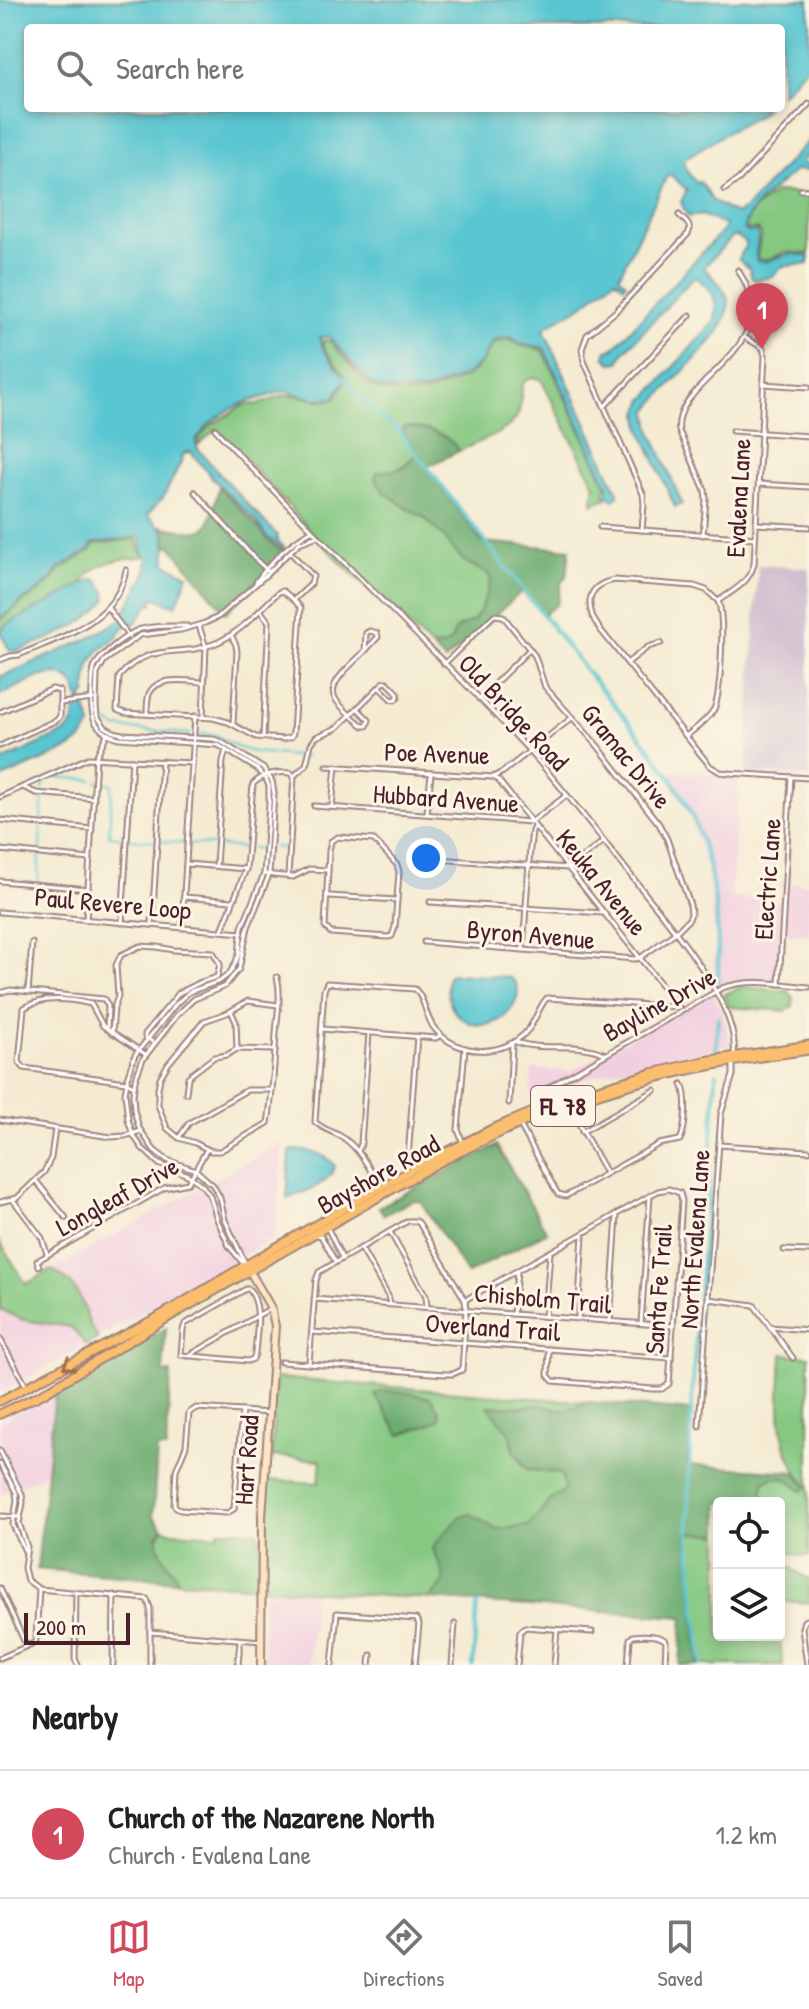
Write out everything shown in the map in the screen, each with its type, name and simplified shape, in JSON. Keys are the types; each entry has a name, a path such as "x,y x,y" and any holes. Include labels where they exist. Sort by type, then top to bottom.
{"main road":[{"name":"Bayshore Road","path":"248,1268 413,1169 523,1115 564,1099 666,1069 809,1047"},
{"name":"Bayshore Road","path":"0,1414 42,1394 158,1317 455,1154 568,1104 733,1059"},
{"path":"520,1124 523,1115"},
{"path":"455,1154 461,1144"},
{"name":"Bayshore Road","path":"0,1401 110,1348"}],"street":[{"path":"724,190 739,179 809,104"},
{"path":"801,190 809,190"},
{"path":"642,530 643,494 584,361 582,349 587,335 615,312 688,234 691,229 679,215"},
{"path":"703,535 705,490 679,431 678,420 685,405 744,337 750,317 750,298 738,270"},
{"path":"604,407 690,315"},
{"name":"Evalena Lane","path":"718,601 741,586 754,564 764,352 744,337"},
{"path":"763,384 809,387"},
{"name":"Old Bridge Road","path":"215,429 311,531 479,699 567,795 699,962 730,1026 735,1048 733,1059"},
{"path":"732,431 809,436"},
{"path":"759,484 809,487"},
{"path":"195,492 243,547 268,570"},
{"path":"756,524 809,527"},
{"path":"600,527 755,538"},
{"path":"248,1268 229,1246 205,1188 193,1177 159,1164 145,1152 133,1135 126,1108 126,1082 138,1050 186,994 216,983 229,974 237,959 267,875 270,792 267,776 227,748 213,744 194,740 123,738 109,732 95,722 91,710 93,675 105,653 130,638 144,633 181,630 210,621 223,613 294,541 311,531"},
{"path":"288,550 317,536"},
{"path":"288,550 313,576 311,584 294,600"},
{"path":"0,660 80,629 108,608 126,570"},
{"path":"685,737 711,714 717,699 722,620 718,601 709,592 694,586 615,580 599,586 590,599 590,614 597,625 703,760 717,770 729,773 809,778"},
{"path":"279,592 287,593 294,600 301,612 293,733 288,739 251,735 218,719 117,710 121,674 150,654 206,647 231,636 279,592"},
{"path":"108,608 130,638"},
{"path":"260,610 269,622 263,737"},
{"name":"Gramac Drive","path":"444,664 494,615 499,614 510,624 536,659 545,687 617,770 663,831 691,909 689,919 676,932"},
{"path":"199,624 206,647 203,717"},
{"path":"357,708 369,720 367,726 363,726 336,700 333,689 336,681 365,651 378,637 374,631 366,633 365,651"},
{"path":"231,636 237,649 233,724"},
{"path":"627,663 648,647 661,643"},
{"path":"479,699 530,649"},
{"path":"147,714 149,695 157,685 165,682 204,682"},
{"path":"288,876 294,776 306,765 316,737 337,728 383,683 387,682 398,697 391,699 379,687"},
{"path":"0,712 52,689 60,691 60,716 57,720 0,746"},
{"path":"61,703 94,699"},
{"path":"182,927 195,716"},
{"name":"Poe Avenue","path":"327,766 493,777 573,717"},
{"path":"86,920 96,757 109,732"},
{"path":"216,865 223,761 227,748"},
{"path":"0,797 88,758 192,763"},
{"path":"122,923 132,760"},
{"path":"152,925 162,761"},
{"path":"332,807 336,766"},
{"path":"267,776 283,772 294,776"},
{"path":"427,815 431,773"},
{"name":"Paul Revere Loop","path":"222,930 246,869 253,784 267,776"},
{"name":"Keuka Avenue","path":"493,777 680,1008"},
{"name":"Electric Lane","path":"779,984 791,777"},
{"path":"22,787 36,793 94,798"},
{"name":"Hubbard Avenue","path":"314,806 532,825 567,795"},
{"path":"0,820 92,829"},
{"path":"522,951 532,825"},
{"path":"334,838 374,840 399,868 394,932 388,937 328,931 325,927 328,870 334,838"},
{"path":"437,859 568,868 604,841"},
{"path":"0,850 90,859"},
{"path":"187,864 246,869"},
{"path":"267,875 297,876 309,869 328,870"},
{"path":"0,881 88,889"},
{"path":"327,895 397,900"},
{"path":"184,897 233,901"},
{"path":"430,902 603,913"},
{"name":"Paul Revere Loop","path":"0,912 244,933"},
{"path":"640,958 676,932"},
{"path":"244,933 242,961 234,977 221,989 191,1001 145,1054 134,1086 134,1110 141,1131 162,1157 196,1170 213,1185 220,1198 225,1220 248,1268"},
{"name":"Byron Avenue","path":"424,942 640,958"},
{"path":"28,992 32,943"},
{"path":"112,1033 118,993 116,965 121,955 140,946 213,952 220,964 217,977 179,993 145,1034 154,1043"},
{"path":"277,977 278,1005 268,1123 220,1151 179,1138 167,1128 157,1097 160,1078 168,1064 204,1021 248,1001 278,1005"},
{"path":"381,1188 358,1151 342,1136 315,1122 327,983 415,989 421,995 427,1016 441,1035 465,1048 485,1051 514,1043 593,1050 605,1054"},
{"name":"Bayline Drive","path":"537,1094 680,1008 714,991 738,983 809,987"},
{"path":"0,993 10,990 104,999 108,1006 107,1029"},
{"path":"509,1103 514,1043 534,1022 547,998 680,1008"},
{"path":"134,1086 126,1082 24,1068 19,1062 23,1012 27,1005 45,999 91,1004 100,1023 145,1054"},
{"path":"231,1011 236,1022 237,1049"},
{"path":"321,1029 436,1038 441,1035"},
{"path":"358,1151 369,1033"},
{"path":"413,1169 408,1158 417,1036"},
{"path":"461,1144 458,1130 465,1048"},
{"path":"186,1093 191,1074 214,1057 237,1049 275,1050"},
{"name":"North Evalena Lane","path":"699,1426 719,1145 723,1103 731,1083 733,1059"},
{"path":"520,1124 558,1194 566,1196 659,1144 680,1140 686,1094 682,1084"},
{"path":"179,1138 189,1123 247,1090 272,1090"},
{"path":"582,1132 655,1090"},
{"path":"568,1104 606,1173"},
{"path":"0,1120 111,1137 141,1131"},
{"path":"0,1202 13,1200 44,1172 50,1162 55,1129"},
{"path":"719,1145 809,1151"},
{"name":"Longleaf Drive","path":"39,1266 37,1261 164,1188 184,1185 193,1177 207,1149"},
{"path":"36,1181 66,1218"},
{"path":"205,1188 213,1185"},
{"name":"Santa Fe Trail","path":"464,1299 658,1191 677,1191 682,1197 669,1384 662,1389 553,1381 548,1375 549,1349"},
{"path":"641,1324 650,1196"},
{"path":"13,1200 42,1238 47,1255"},
{"path":"610,1322 617,1215"},
{"path":"281,1362 453,1374 462,1370 464,1299 419,1223 408,1221 319,1272 309,1363"},
{"path":"329,1225 328,1231 342,1258"},
{"path":"390,1232 426,1296 427,1307"},
{"path":"314,1234 321,1236 335,1262"},
{"path":"578,1319 583,1234"},
{"path":"361,1248 390,1304"},
{"path":"784,1250 809,1251"},
{"path":"545,1317 550,1253"},
{"name":"Hart Road","path":"248,1268 271,1308 275,1331 262,1517 261,1665"},
{"path":"513,1314 517,1272"},
{"path":"246,1289 255,1296 257,1315 255,1354 250,1360 181,1355 185,1324 246,1289"},
{"name":"Chisholm Trail","path":"314,1299 673,1326"},
{"path":"709,1299 754,1305 793,1358"},
{"path":"188,1356 271,1308"},
{"path":"770,1327 809,1330"},
{"name":"Overland Trail","path":"312,1332 671,1358"},
{"path":"0,1339 27,1388"},
{"path":"242,1411 234,1509 227,1513 180,1510 174,1501 176,1470 186,1446 189,1413 196,1408 242,1411 270,1413"},
{"path":"0,1451 22,1493 19,1517 27,1547 25,1577 39,1589 147,1599 150,1608 150,1665"},
{"path":"0,1464 16,1492 13,1525 25,1551"},
{"path":"0,1516 19,1517"},
{"path":"0,1588 26,1645"},
{"path":"0,1658 36,1640 39,1589"},
{"path":"76,1592 75,1659 78,1665"},
{"path":"113,1665 114,1595"},
{"path":"332,1665 337,1613 416,1619 419,1624 415,1665"},
{"path":"806,1620 802,1628 807,1665"},
{"path":"452,1665 455,1624"},
{"path":"517,1665 522,1628 592,1632"},
{"path":"554,1665 557,1630"},
{"path":"150,1632 262,1641"},
{"path":"628,1665 630,1639 637,1635 659,1637 666,1641 665,1665"},
{"path":"238,1665 240,1640"},
{"path":"370,1665 371,1655"}],"shaded area":[{"path":"758,565 809,568 809,777 746,773"},
{"path":"665,771 739,775 731,897 781,901 783,883 809,884 809,935 780,934 777,984 728,984 712,992 715,940 709,879 691,819"},
{"path":"712,992 723,1014 731,1046 630,1066 531,1098 532,1069 572,1071"},
{"path":"284,1142 275,1237 98,1338 87,1321 82,1302 75,1291 64,1277 51,1270"},
{"path":"0,1310 24,1320 71,1327 86,1345 0,1393"},
{"path":"55,1394 47,1473 0,1495 0,1420"},
{"path":"264,1588 314,1591 309,1665 263,1665"}],"green space":[{"path":"775,192 809,194 809,254 785,252 768,260 758,259 761,235 758,229 747,230 747,222 756,207"},
{"path":"507,339 543,350 607,487 604,490 607,498 592,504 595,485 542,381 537,378 523,383 519,410 508,426 459,451 448,439 435,432 404,427 402,429 417,454 398,468 382,471 383,491 423,517 464,561 488,574 491,581 474,620 456,629 445,645 432,647 348,570 217,429 197,444 210,426 244,405 261,404 289,395 316,400 335,399 347,379 324,348 324,340 330,341 367,384 401,394 426,393 469,376 483,362 493,343"},
{"path":"404,427 442,435 459,451 426,467 482,542 570,549 567,575 562,581 557,604 543,615 522,591 445,661 432,647 448,644 456,629 474,620 491,581 488,574 464,561 424,517 383,491 375,478 377,472 400,469 417,454 402,431"},
{"path":"219,487 266,538 279,550 283,547 288,552 226,613 170,545 166,547 166,532 161,526 190,531 205,528"},
{"path":"136,539 143,557 99,566 82,585 6,625 0,632 0,621 38,593 60,570 90,551 94,544"},
{"path":"741,987 788,991 793,997 793,1006 786,1011 728,1007 725,994"},
{"path":"497,1145 547,1232 467,1274 421,1202 413,1200 384,1215 379,1207"},
{"path":"0,1242 26,1284 51,1270 70,1284 80,1298 98,1338 86,1345 71,1327 24,1320 0,1310"},
{"path":"166,1328 163,1373 171,1373 166,1449 157,1449 153,1516 163,1528 157,1536 159,1548 178,1581 37,1569 55,1394"},
{"path":"782,1354 809,1356 809,1556 785,1549 785,1497 764,1497 762,1491 765,1481 775,1476 807,1486 788,1454 780,1407"},
{"path":"276,1378 588,1402 565,1410 539,1405 490,1406 510,1434 522,1464 528,1470 561,1474 565,1490 551,1500 528,1526 496,1529 460,1516 433,1549 443,1572 443,1584 430,1599 264,1588 267,1480 319,1483 321,1460 271,1456"},
{"path":"387,1391 431,1398 440,1413 439,1420 400,1435 375,1395"},
{"path":"588,1402 691,1411 687,1465 795,1472 807,1486 802,1491 785,1478 776,1478 765,1481 762,1491 764,1497 713,1497 713,1534 687,1533 699,1665 680,1665 683,1617 430,1599 443,1583 443,1572 433,1549 460,1516 471,1514 496,1529 528,1526 565,1489 561,1474 528,1469 514,1450 510,1433 488,1406 539,1405 565,1410"},
{"path":"163,1528 172,1532 218,1535 218,1530 257,1531 260,1538 261,1587 178,1581 159,1548 159,1535"},
{"path":"687,1533 713,1533 713,1641 780,1641 783,1665 699,1665"},
{"path":"785,1564 809,1578 809,1603 785,1601"}],"water":[{"path":"0,0 809,0 809,59 806,67 785,91 785,24 24,24 24,112 762,112 684,159 685,166 712,200 736,214 745,209 809,140 809,153 802,161 809,165 809,171 796,170 773,189 751,213 744,229 747,232 757,231 757,261 765,262 795,254 809,256 809,264 783,266 772,277 755,280 749,268 739,260 746,243 737,236 732,237 704,267 723,288 728,310 712,340 648,412 651,430 682,504 675,507 641,429 639,413 643,401 714,322 716,308 711,292 694,277 623,353 619,362 611,363 605,357 607,350 613,349 724,229 725,225 702,215 688,217 681,202 687,190 671,175 667,176 619,276 626,283 624,286 615,279 544,330 618,491 614,500 608,496 608,487 544,348 504,337 492,342 482,361 468,374 425,391 408,391 382,389 371,384 329,337 320,337 323,349 345,379 334,398 315,399 285,391 243,403 209,424 195,442 222,477 278,536 276,539 281,548 267,537 257,522 215,481 191,452 182,455 163,498 147,515 165,532 166,564 188,575 176,606 152,599 153,604 150,603 134,624 124,627 96,655 90,665 83,697 91,726 80,741 0,779 0,762 66,732 73,724 76,705 80,703 75,687 68,678 59,675 36,678 0,695 0,677 86,640 122,619 147,572 147,557 143,553 140,537 93,543 89,550 59,568 37,592 0,619"},
{"path":"93,579 105,591 107,599 98,609 66,631 18,651 10,651 1,634 6,625"},
{"path":"449,975 508,977 516,983 518,992 515,1002 500,1019 476,1025 463,1019 453,1009 447,986"},
{"path":"290,1152 322,1155 335,1166 322,1183 287,1199"}],"waterway":[{"path":"345,379 378,416 397,429 673,781 697,828 711,878 717,929 718,981"},
{"path":"104,721 116,728 189,734"},
{"path":"199,734 218,736 253,752 305,757"},
{"path":"56,777 92,780"},
{"path":"43,790 44,781"},
{"path":"97,781 112,784 109,836 124,838"},
{"path":"41,821 43,796"},
{"path":"40,851 41,826"},
{"path":"130,839 154,841"},
{"path":"160,841 185,843"},
{"path":"190,844 215,845"},
{"path":"220,846 245,848"},
{"path":"274,847 287,848"},
{"path":"251,848 264,849"},
{"path":"38,882 39,857"},
{"path":"37,899 38,887"},
{"path":"716,1051 718,1018"},
{"path":"702,1665 690,1546 690,1453 716,1073"},
{"path":"473,1665 477,1605"}],"place":[{"name":"Church of the Nazarene North","path":"762,349"}]}
